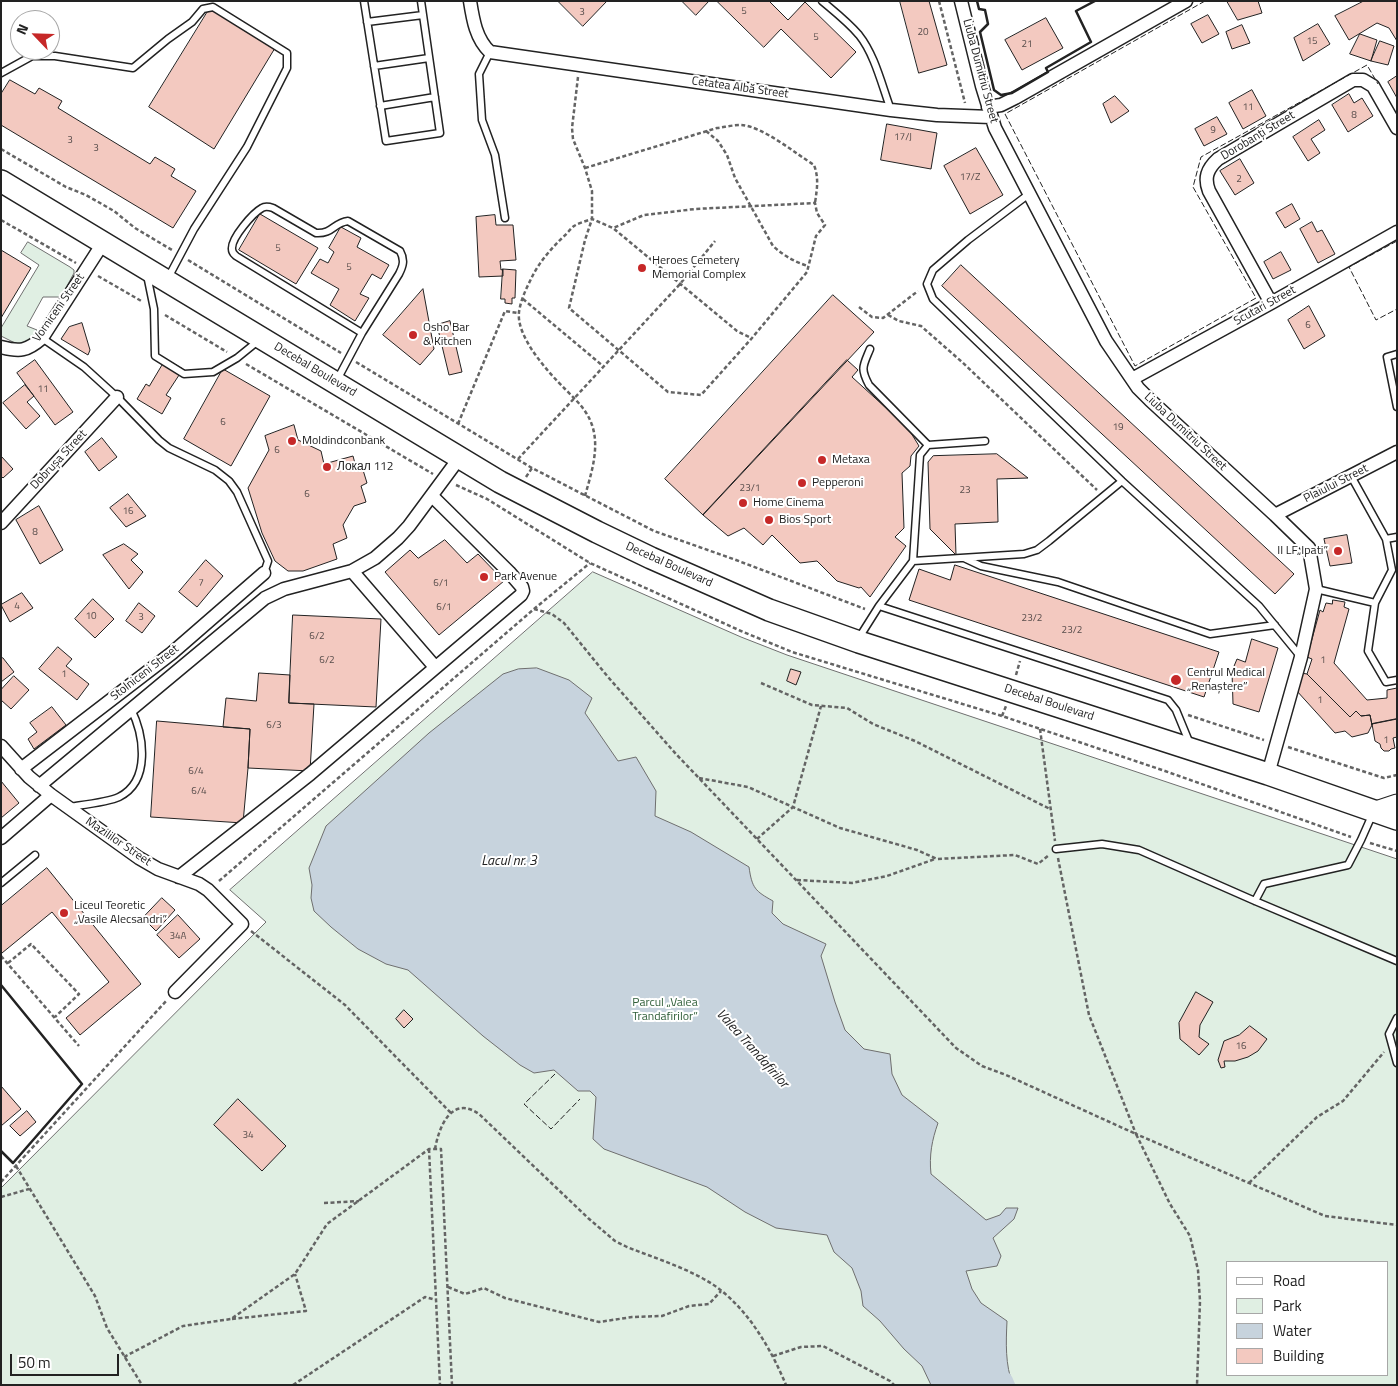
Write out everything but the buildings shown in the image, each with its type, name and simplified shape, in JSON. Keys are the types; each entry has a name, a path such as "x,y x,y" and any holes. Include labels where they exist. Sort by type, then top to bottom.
{"main road":[{"name":"Decebal Boulevard","path":"1,181 516,490 651,558 769,610 859,642 1268,774 1397,819"}],"street":[{"path":"470,1 474,24 483,45 490,52"},
{"name":"Liuba Dumitriu Street","path":"961,1 982,86 995,128 1106,341 1138,388 1163,413 1276,514 1309,548 1316,589 1301,657 1268,774"},
{"name":"Cetatea Albă Street","path":"490,52 890,110 968,116 990,112 1001,104 1015,98 1186,1"},
{"name":"Dorobanți Street","path":"1271,303 1206,184 1206,177 1212,165 1218,159 1353,80 1363,80 1373,86 1397,128"},
{"name":"Scutari Street","path":"1132,379 1397,232"},
{"name":"Vorniceni Street","path":"1,347 14,350 25,349 33,346 42,338 103,243"},
{"name":"Dobrușa Street","path":"1,523 117,397"},
{"name":"Plaiului Street","path":"1276,514 1397,452"},
{"path":"39,786 265,598 284,589 352,570 375,558 398,538 460,457"},
{"path":"179,877 310,774 521,595 522,587 509,572 432,496"},
{"path":"352,570 435,667"},
{"name":"Stolniceni Street","path":"21,768 172,653 264,573"},
{"name":"Mazililor Street","path":"1,746 39,786 68,808 139,858 158,869 199,884 208,890 242,924"},
{"path":"1,838 51,795"},
{"path":"1373,812 1397,804"},
{"path":"175,992 242,924"}],"lane":[{"path":"364,1 386,141 440,133 421,1"},
{"path":"822,1 847,21 867,47 890,110"},
{"path":"1,73 32,56 55,56 134,68 168,39 192,22 203,9 213,7 287,53 287,68 247,147 166,281"},
{"path":"367,22 423,15"},
{"path":"490,52 479,74 482,120 495,155 505,218"},
{"path":"374,66 429,58"},
{"path":"380,106 435,97"},
{"path":"1029,194 968,240 933,270 927,284 933,299 1122,481 1259,606 1301,657"},
{"path":"336,383 362,333 403,267 404,260 400,251 348,221 343,221 322,234 316,233 274,208 262,207 244,225 232,246 232,251 236,256 362,333"},
{"path":"145,269 154,309 155,356 184,374 213,372 237,358 261,338"},
{"path":"42,338 84,367 169,448 215,470 229,481 240,498 268,562 264,573"},
{"path":"870,349 862,368 869,385 928,445"},
{"path":"1397,354 1387,357 1397,407"},
{"path":"859,642 862,633 880,606 914,561 920,455 928,445 985,441"},
{"path":"1351,476 1386,539 1392,570 1375,603 1368,651 1386,682 1397,680"},
{"path":"914,561 1024,554 1037,550 1122,481"},
{"path":"1386,539 1397,537"},
{"path":"963,558 981,566 1058,582 1210,634 1275,625"},
{"path":"1316,589 1375,603"},
{"path":"880,606 1168,700 1176,710 1193,750"},
{"path":"68,808 114,799 124,794 133,785 141,768 142,749 136,719 131,709"},
{"path":"1255,901 1264,884 1348,865 1373,812"},
{"path":"1056,849 1102,844 1139,850 1397,961"},
{"path":"1,882 35,855"},
{"path":"1397,1018 1389,1034 1397,1063"}],"path":[{"path":"939,1 968,116"},
{"path":"579,64 572,128 573,139 592,191 592,219 585,240 570,308 668,392 701,395 807,272 816,236 825,225 816,213 814,203 818,174 814,165 760,130 741,125 730,125 585,168"},
{"path":"706,132 718,141 735,178 773,246 790,259 808,266"},
{"path":"1,149 66,187 86,195 114,211 136,228 458,424 585,496 595,450 595,436 590,419 584,409 545,369 535,355 524,334 519,313 532,277 547,253 574,226 592,219 613,228 736,331 752,338"},
{"path":"613,228 644,215 695,209 814,203"},
{"path":"518,459 680,284 715,241"},
{"path":"860,307 872,317 884,318 927,284"},
{"path":"523,299 603,366"},
{"path":"458,424 505,311 519,313"},
{"path":"888,315 899,321 921,326 962,362 1104,496"},
{"path":"208,890 590,562"},
{"path":"534,609 552,614 564,623 608,677 699,778 956,1048 982,1066 1325,1216 1397,1225"},
{"path":"761,683 812,705 848,708 873,724 915,741 1050,809"},
{"path":"757,839 793,807 821,706"},
{"path":"1040,730 1056,849 1089,1015 1136,1134 1170,1204 1190,1236 1198,1270 1200,1301 1197,1385"},
{"path":"699,778 748,787 840,828 917,850 937,859"},
{"path":"795,880 852,883 887,876 937,859 1015,855 1038,864 1056,849"},
{"path":"242,924 345,1005 451,1113"},
{"path":"8,963 31,944 79,994 54,1017"},
{"path":"1,956 79,1046"},
{"path":"1,1182 175,992"},
{"path":"1249,1183 1317,1118 1343,1101 1392,1043"},
{"path":"435,1149 441,1126 448,1115 458,1108 466,1107 472,1109 615,1241 701,1278 721,1291 745,1315 759,1335 786,1385"},
{"path":"231,1319 295,1274 327,1224 429,1150 441,1149 452,1385"},
{"path":"429,1150 440,1385"},
{"path":"16,1166 95,1296 107,1328 142,1385"},
{"path":"1,1197 30,1188"},
{"path":"324,1203 360,1200"},
{"path":"124,1356 183,1326 231,1319 306,1312 295,1274"},
{"path":"448,1287 465,1294 484,1288 505,1298 599,1322 632,1316 662,1316 689,1306 709,1304 721,1291"},
{"path":"293,1385 426,1297 436,1300"},
{"path":"100,1308 105,1309"},
{"path":"772,1356 801,1347 823,1346 890,1381 894,1385"}],"green space":[{"path":"28,242 70,267 74,270 74,273 61,297 43,297 27,326 37,330 30,342 17,344 1,336 1,328 39,265 21,253"},
{"name":"Parcul „Valea Trandafirilor”","path":"593,572 741,637 787,655 1397,859 1397,1385 1,1385 1,1188 266,922 230,890"}],"water":[{"name":"Lacul nr. 3","path":"537,668 569,680 592,698 585,713 618,761 636,757 656,791 655,816 691,832 749,867 751,880 755,888 773,901 772,913 783,924 826,944 821,956 845,1030 864,1049 890,1054 892,1074 902,1095 938,1123 930,1160 931,1174 986,1220 1000,1215 1006,1208 1018,1208 1014,1219 993,1238 1001,1256 997,1266 966,1271 972,1289 981,1303 1007,1321 1007,1361 1013,1385 931,1385 922,1366 904,1349 880,1321 863,1306 861,1291 852,1268 834,1252 827,1235 776,1228 745,1212 707,1187 604,1149 593,1139 596,1097 590,1091 578,1091 554,1070 534,1073 520,1065 483,1036 408,970 386,964 358,949 314,911 309,868 326,826 429,733 503,674 518,669"}],"waterway":[{"name":"Valea Trandafirilor","path":"1008,1375 1013,1385"}],"fence":[{"path":"1205,1 1005,114 1135,366 1256,298 1193,187 1201,157 1367,65 1378,84"},
{"path":"1397,241 1349,267 1376,320 1397,309"},
{"path":"555,1074 524,1104 551,1129 580,1099"}],"wall":[{"path":"977,1 979,9 985,10 988,24 980,32 994,90 1001,95 1012,93 1048,72 1046,68 1091,42 1076,11 1095,1"},
{"path":"1,985 82,1084 13,1163 1,1151"}],"place":[{"name":"Heroes Cemetery Memorial Complex","path":"642,268"},
{"name":"Osho Bar & Kitchen","path":"413,335"},
{"name":"Moldindconbank","path":"292,441"},
{"name":"Metaxa","path":"822,460"},
{"name":"Локал 112","path":"327,467"},
{"name":"Pepperoni","path":"802,483"},
{"name":"Home Cinema","path":"743,503"},
{"name":"Bios Sport","path":"769,520"},
{"name":"II LF„Ipati”","path":"1338,551"},
{"name":"Park Avenue","path":"484,577"},
{"name":"Centrul Medical „Renaștere”","path":"1176,680"},
{"name":"Liceul Teoretic „Vasile Alecsandri”","path":"64,913"}]}
